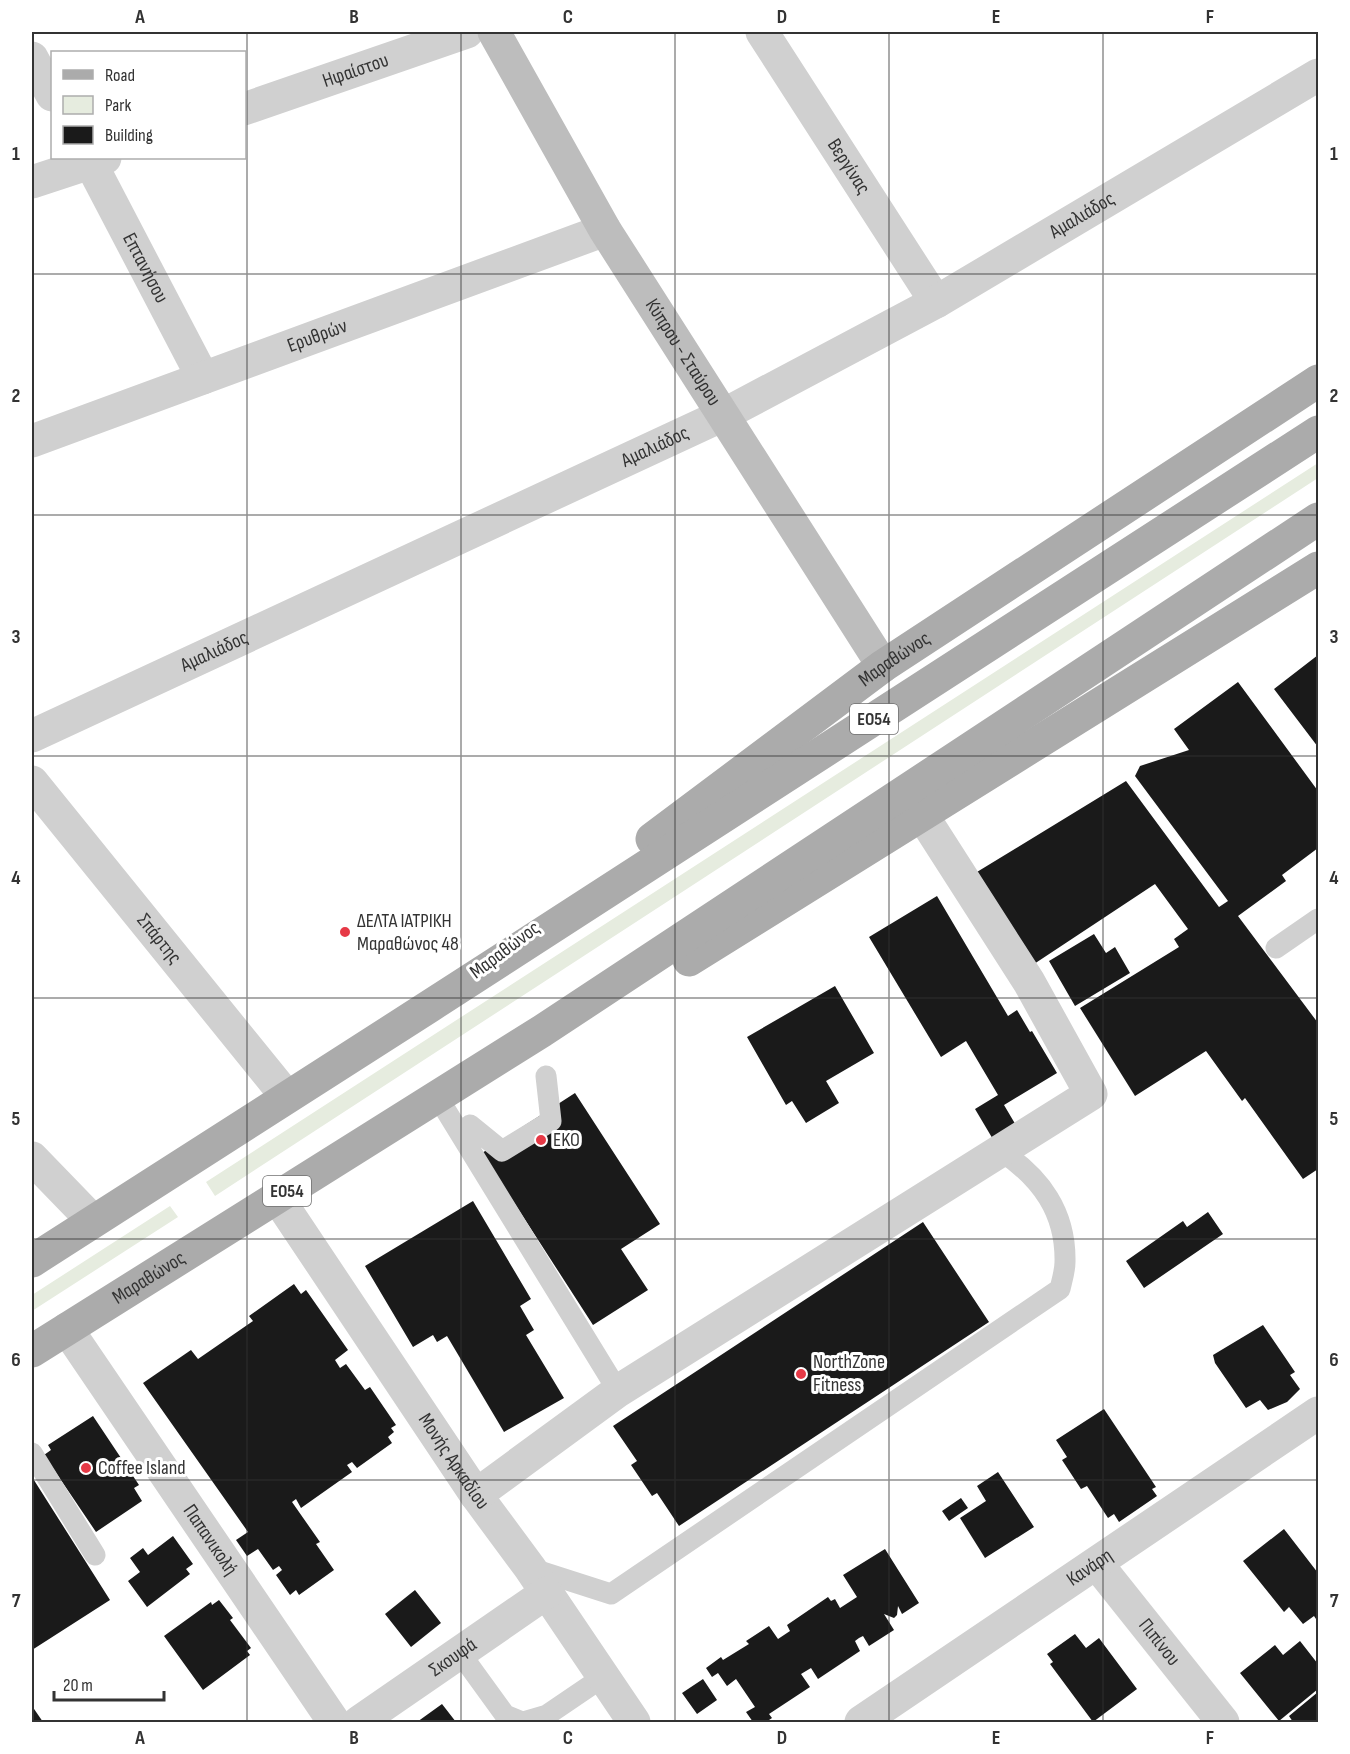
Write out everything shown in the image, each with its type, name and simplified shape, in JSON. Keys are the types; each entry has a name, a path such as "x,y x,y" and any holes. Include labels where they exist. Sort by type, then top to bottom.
{"main road":[{"name":"Μαραθώνος","path":"430,1006 883,666 1318,381"},
{"name":"Μαραθώνος","path":"32,1260 430,1006 1318,432"},
{"name":"Μαραθώνος","path":"32,1351 542,1031 1318,519"},
{"name":"Μαραθώνος","path":"542,1031 655,981 1318,568"}],"street":[{"name":"Ηφαίστου","path":"246,108 467,32"},
{"name":"Κύπρου - Σταύρου","path":"494,32 605,230 883,666"},
{"name":"Βεργίνας","path":"762,32 936,303"},
{"path":"32,58 51,93"},
{"name":"Αμαλιάδος","path":"32,736 723,415 936,303 1318,75"},
{"path":"32,182 95,159"},
{"name":"Επτανήσου","path":"95,159 203,378"},
{"name":"Ερυθρών","path":"32,441 605,230"},
{"name":"Σπάρτης","path":"32,782 287,1098"},
{"path":"476,1495 618,1391 1091,1094 1029,982 922,815"},
{"path":"32,1158 93,1221"},
{"name":"Μονής Αρκαδίου","path":"277,1197 476,1495 538,1580 634,1722"},
{"name":"Παπανικολή","path":"67,1329 334,1722"},
{"name":"Κανάρη","path":"861,1722 1318,1413"},
{"name":"Πιπίνου","path":"1097,1564 1223,1722"},
{"name":"Σκουφά","path":"360,1722 460,1653 538,1580"}],"lane":[{"path":"1276,948 1318,919"},
{"path":"470,1125 502,1151 551,1121 546,1076"},
{"path":"437,1096 618,1391"},
{"path":"538,1580 611,1594 1060,1289 1065,1264 1064,1243 1053,1204 1031,1174 1001,1151"},
{"path":"32,1453 95,1555"},
{"path":"460,1653 505,1715 523,1722 547,1715 603,1677"}],"green space":[{"path":"1318,463 1318,478 215,1196 206,1182"},
{"path":"170,1206 178,1217 32,1311 32,1295"}],"building":[{"path":"1318,655 1318,747 1274,689"},
{"path":"1238,682 1318,791 1318,848 1282,875 1286,881 1238,916 1318,1023 1318,1169 1303,1179 1245,1098 1242,1101 1206,1051 1135,1096 1080,1008 1179,947 1174,939 1188,929 1155,884 1031,966 972,875 1126,781 1219,907 1228,901 1135,776 1140,766 1189,750 1174,729"},
{"path":"937,896 1008,1016 1017,1010 1057,1073 1004,1105 1017,1127 994,1141 975,1109 998,1095 966,1041 941,1057 869,937"},
{"path":"1094,934 1106,953 1115,947 1130,973 1075,1006 1049,961"},
{"path":"835,986 874,1053 826,1081 839,1103 806,1123 792,1101 786,1105 747,1037"},
{"path":"575,1093 660,1224 621,1249 648,1290 593,1325 482,1153"},
{"path":"473,1201 531,1299 520,1306 534,1330 526,1335 564,1398 504,1432 447,1336 437,1342 433,1335 413,1347 365,1266"},
{"path":"1208,1212 1223,1234 1144,1288 1126,1261 1183,1221 1187,1227"},
{"name":"NorthZone Fitness","path":"923,1222 989,1322 679,1526 657,1493 652,1496 631,1465 637,1461 613,1426"},
{"path":"294,1284 301,1294 306,1290 348,1350 335,1360 340,1368 346,1364 365,1390 370,1387 396,1425 391,1428 394,1432 388,1437 392,1443 357,1468 352,1462 347,1465 352,1472 301,1508 296,1499 292,1502 320,1542 316,1544 334,1570 299,1595 296,1590 290,1595 276,1575 282,1570 279,1566 273,1570 258,1549 247,1556 236,1540 248,1532 143,1383 191,1350 198,1359 253,1321 249,1316"},
{"path":"1263,1325 1295,1372 1290,1375 1300,1389 1287,1402 1268,1410 1260,1400 1246,1408 1215,1363 1213,1355"},
{"path":"1104,1409 1156,1487 1152,1489 1157,1496 1119,1522 1114,1514 1108,1518 1087,1486 1081,1489 1062,1460 1067,1457 1056,1440"},
{"path":"93,1416 139,1485 134,1488 142,1501 96,1532 44,1455 51,1450 48,1445"},
{"path":"998,1472 1034,1527 985,1558 960,1518 986,1501 977,1486"},
{"path":"32,1477 110,1600 32,1650"},
{"path":"961,1498 968,1508 949,1521 942,1511"},
{"path":"1284,1529 1318,1573 1318,1622 1314,1616 1303,1624 1289,1607 1284,1612 1243,1561"},
{"path":"173,1536 193,1564 186,1569 190,1574 147,1607 128,1581 140,1572 130,1558 143,1548 148,1555"},
{"path":"885,1549 919,1603 902,1614 898,1606 897,1615 894,1618 884,1614 894,1630 869,1646 863,1636 859,1638 855,1641 860,1651 818,1679 811,1668 801,1674 810,1687 769,1714 772,1718 766,1722 753,1722 746,1712 755,1707 736,1679 727,1686 718,1673 712,1677 706,1668 721,1657 723,1660 749,1644 746,1641 769,1626 778,1639 790,1631 787,1625 828,1597 831,1601 835,1599 840,1608 857,1597 843,1575"},
{"path":"415,1590 441,1623 411,1647 385,1614"},
{"path":"219,1600 233,1618 230,1620 251,1648 247,1651 250,1655 203,1690 164,1636 211,1602 212,1605"},
{"path":"1075,1634 1086,1648 1099,1638 1137,1689 1093,1722 1050,1664 1053,1662 1047,1654"},
{"path":"1300,1641 1318,1664 1318,1689 1279,1721 1240,1673 1275,1645 1283,1655"},
{"path":"703,1679 717,1700 697,1714 682,1693"},
{"path":"1318,1692 1318,1722 1293,1722 1289,1716"},
{"path":"442,1704 456,1722 417,1722"},
{"path":"32,1706 43,1722 32,1722"}],"place":[{"name":"ΔΕΛΤΑ ΙΑΤΡΙΚΗ Μαραθώνος 48","path":"345,932"},
{"name":"EKO","path":"541,1140"},
{"name":"NorthZone Fitness","path":"801,1374"},
{"name":"Coffee Island","path":"86,1468"}]}
